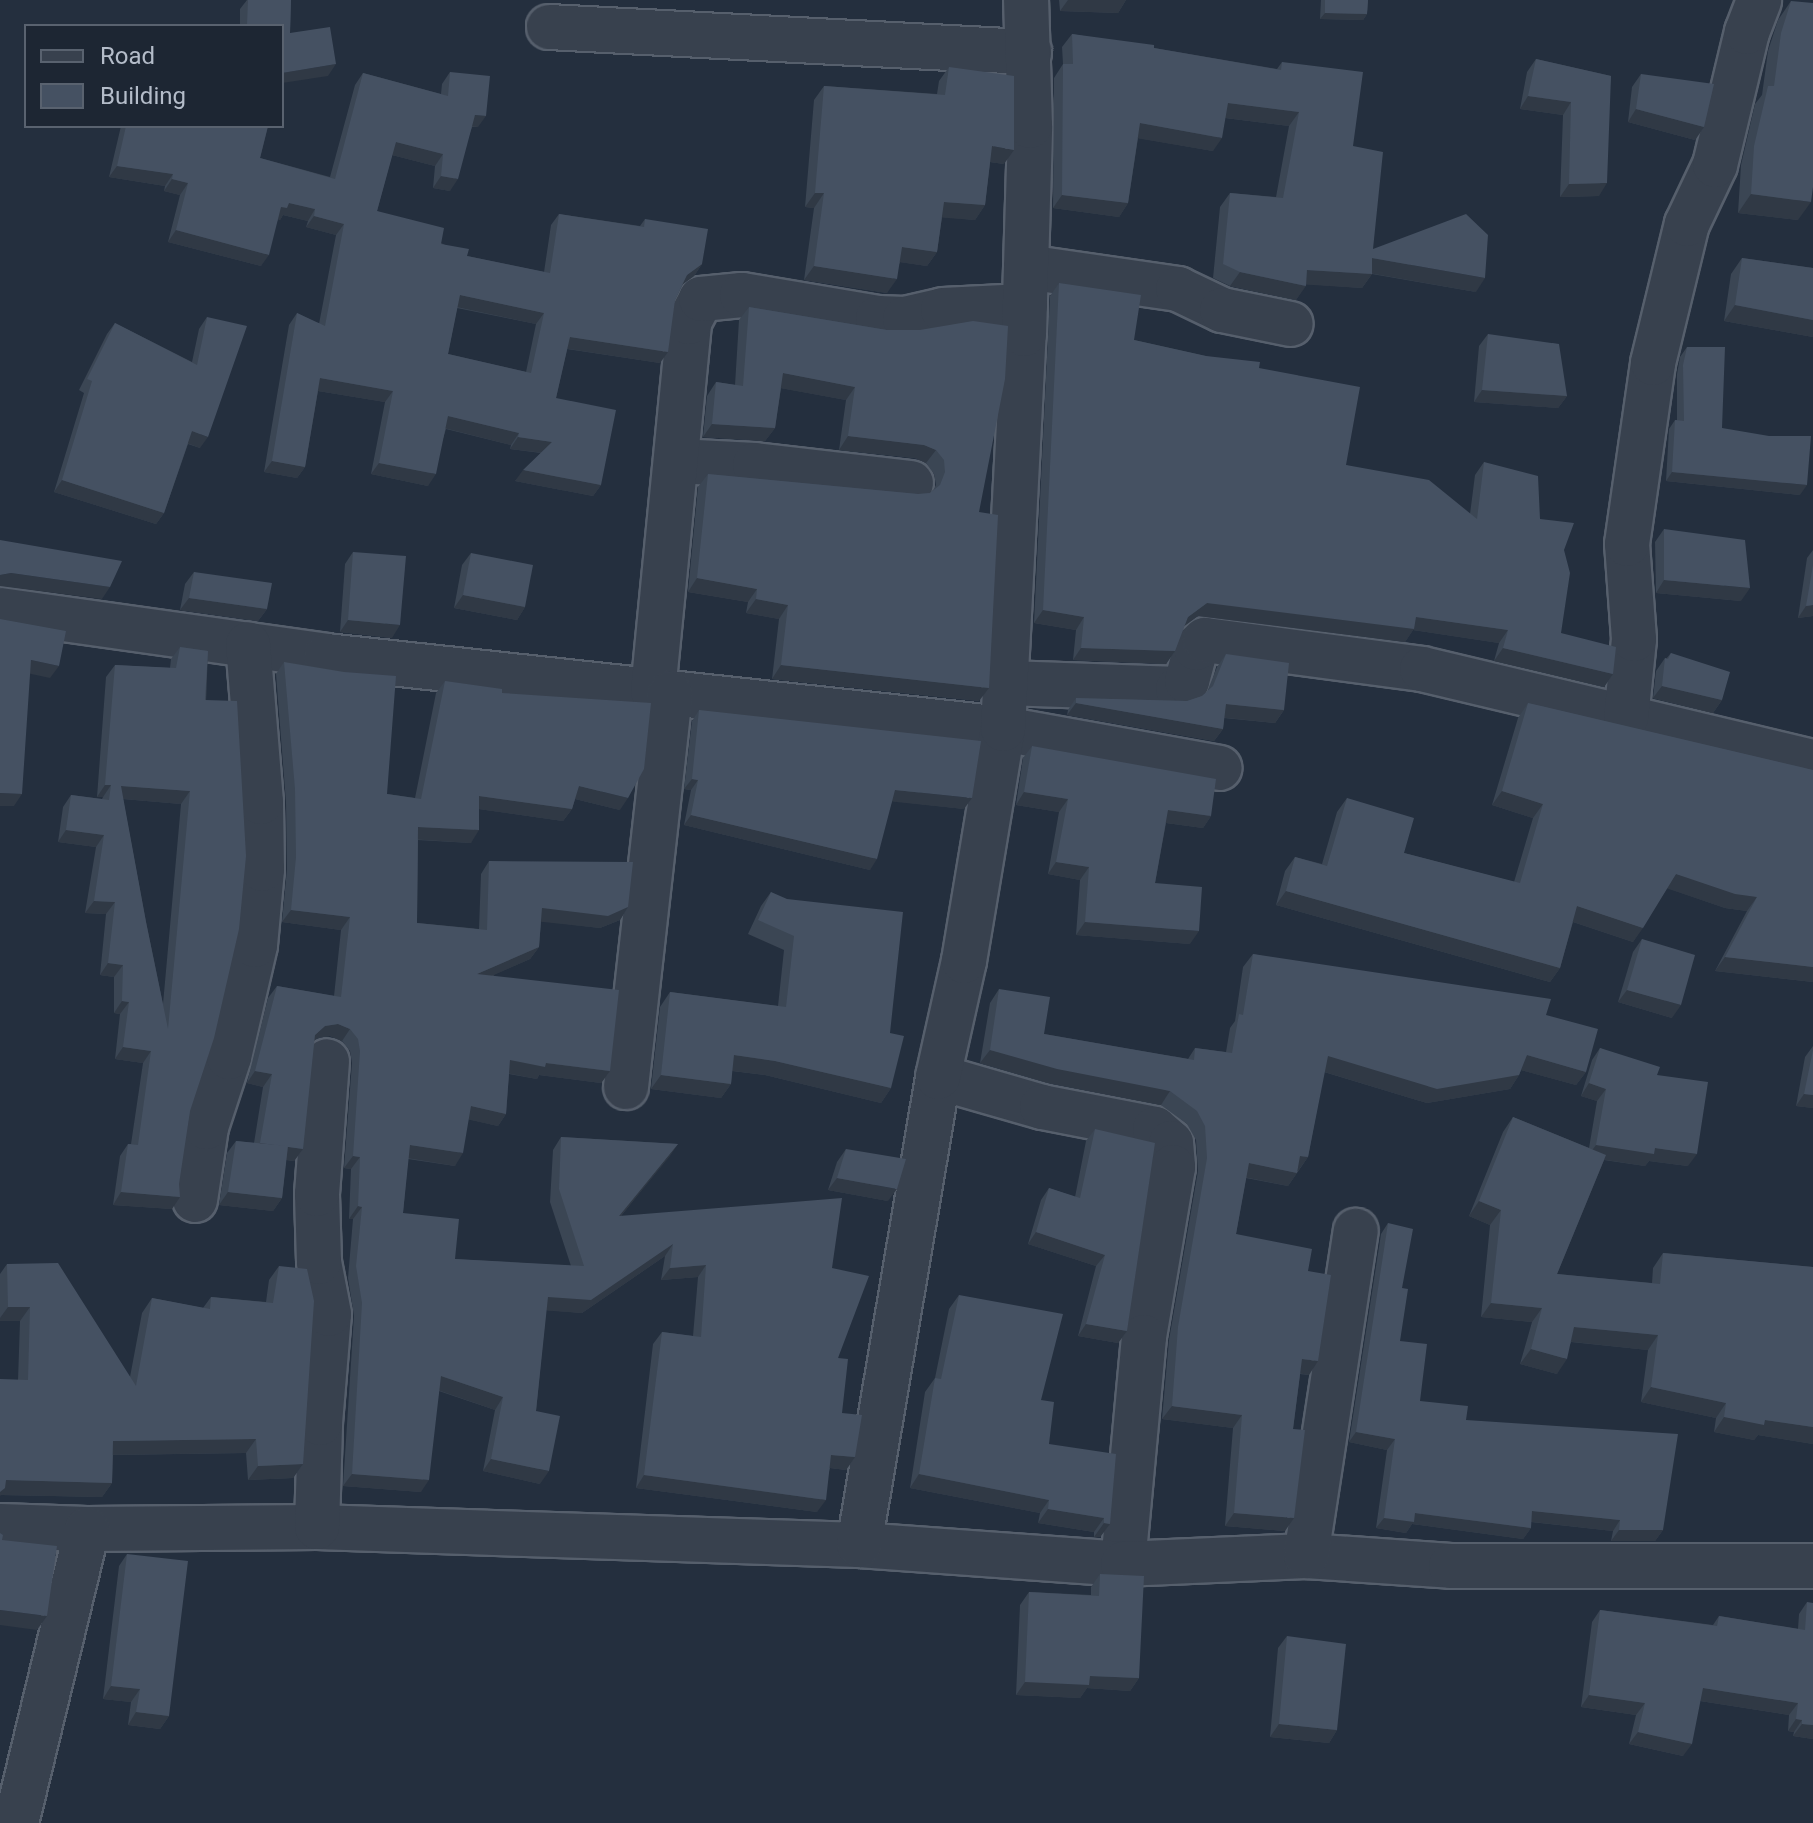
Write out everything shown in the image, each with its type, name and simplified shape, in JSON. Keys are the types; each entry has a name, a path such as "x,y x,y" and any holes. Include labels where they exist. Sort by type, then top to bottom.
{"street":[{"path":"859,1545 938,1077 964,961 1003,729 1025,286 1029,52 1026,0"},
{"path":"1626,718 1634,639 1627,544 1653,363 1687,224 1715,165 1747,32 1759,0"},
{"path":"549,27 1029,52"},
{"path":"626,1087 661,692 676,461 689,322 701,299 742,295 878,318 905,319 1025,286 1178,289 1222,310 1291,324"},
{"path":"676,461 755,465 911,483"},
{"path":"0,610 248,645 1003,729 1220,768"},
{"path":"1006,683 1159,691 1178,689 1187,681 1196,648 1205,640 1422,669 1813,762"},
{"path":"195,1200 206,1127 229,1057 255,945 260,900 261,802 248,645"},
{"path":"317,1527 320,1423 329,1314 319,1262 317,1194 327,1061"},
{"path":"938,1077 1042,1107 1155,1129 1171,1143 1171,1181 1144,1337 1123,1564"},
{"path":"1306,1556 1356,1231"},
{"path":"0,1526 87,1529 317,1527 859,1545 1123,1564 1306,1556 1451,1566 1813,1566"},
{"path":"16,1823 87,1529"}],"building":[{"path":"248,0 291,0 290,33 330,27 336,64 284,73 284,24 247,24"},
{"path":"1325,0 1368,0 1367,14 1325,13"},
{"path":"1791,1 1813,3 1811,202 1751,194 1754,146 1768,86 1774,86 1781,33"},
{"path":"1072,34 1154,45 1154,48 1281,70 1282,62 1363,72 1353,146 1383,152 1373,249 1466,214 1488,235 1485,278 1372,258 1372,274 1307,270 1306,286 1240,272 1223,264 1230,193 1283,198 1299,112 1228,103 1222,138 1140,123 1128,203 1062,195 1063,64 1073,64"},
{"path":"1536,59 1611,76 1607,183 1569,184 1571,102 1528,96"},
{"path":"949,67 1014,76 1014,150 992,146 985,205 944,202 937,252 902,247 897,279 814,266 824,193 815,193 824,86 945,95"},
{"path":"450,72 490,76 486,116 475,115 458,179 441,176 443,154 396,142 377,211 444,228 441,244 469,249 467,256 550,273 559,214 644,227 645,219 708,229 702,264 687,275 675,300 668,352 570,337 556,398 616,410 601,485 523,470 552,442 518,437 519,433 448,416 436,474 379,463 393,391 320,378 305,467 272,461 297,313 325,326 344,224 314,216 315,209 289,203 287,208 281,207 269,255 176,230 188,183 172,179 173,174 117,166 126,128 268,128 260,158 335,179 363,73 448,96","holes":["460,295 544,313 531,373 448,354"]},
{"path":"1641,74 1714,84 1704,127 1636,109"},
{"path":"1742,258 1813,268 1813,320 1735,305"},
{"path":"1059,283 1141,295 1134,340 1206,356 1260,362 1259,368 1360,387 1346,465 1429,480 1477,519 1484,462 1538,476 1540,519 1574,523 1564,550 1570,573 1561,633 1616,647 1613,674 1503,648 1508,630 1416,617 1414,629 1207,603 1188,617 1175,651 1081,648 1084,617 1043,610"},
{"path":"749,307 887,330 920,330 973,321 1008,326 1005,379 979,512 998,515 989,688 781,665 788,605 756,599 757,589 697,578 708,474 918,494 930,493 940,485 945,472 944,460 936,450 924,445 848,436 855,387 783,373 775,428 712,424 716,382 743,386"},
{"path":"207,317 247,326 208,437 192,431 164,513 62,480 92,381 87,379 115,323 197,365"},
{"path":"1488,334 1559,344 1567,396 1482,390"},
{"path":"1687,347 1725,347 1722,428 1769,436 1811,436 1807,485 1672,472 1675,420 1684,421 1683,365"},
{"path":"1664,529 1745,540 1750,588 1664,580"},
{"path":"0,540 122,561 110,587 11,573 0,575"},
{"path":"353,552 406,556 400,625 348,620"},
{"path":"471,553 533,565 525,607 463,595"},
{"path":"1813,565 1813,605 1806,606"},
{"path":"194,572 272,583 267,609 189,598"},
{"path":"0,619 66,631 59,666 31,660 22,794 0,793"},
{"path":"180,647 208,651 205,700 237,701 246,856 239,929 214,1038 190,1111 179,1184 180,1197 121,1192 128,1144 138,1145 151,1051 123,1047 129,1002 122,1001 123,965 108,963 115,902 94,901 104,835 66,830 71,795 109,800 111,785 105,785 115,665 176,668","holes":["121,786 190,791 168,1029"]},
{"path":"1671,653 1730,672 1722,700 1662,686 1665,658 1668,659"},
{"path":"1226,654 1289,663 1284,710 1226,704 1223,729 1076,703 1076,698 1187,701 1202,696 1213,686"},
{"path":"284,662 344,672 396,676 387,794 421,799 445,681 502,689 502,693 651,703 644,769 628,798 579,786 572,809 479,796 479,830 418,827 417,923 487,930 489,861 633,862 628,907 608,916 542,908 539,947 477,974 619,990 610,1071 546,1063 545,1067 510,1060 506,1114 471,1106 463,1153 410,1145 403,1213 459,1219 455,1259 584,1266 559,1189 561,1137 678,1144 619,1216 842,1198 832,1268 869,1276 838,1358 848,1359 842,1413 862,1415 855,1457 831,1455 826,1500 644,1475 662,1332 701,1337 706,1265 670,1268 673,1244 591,1300 548,1297 536,1411 560,1416 549,1471 491,1459 503,1397 441,1376 429,1480 352,1474 362,1303 356,1266 362,1207 358,1206 360,1157 353,1156 360,1051 358,1039 350,1029 338,1024 325,1026 315,1035 303,1149 260,1143 272,1074 255,1071 277,986 341,997 350,917 291,910 296,857 295,789"},
{"path":"1528,703 1813,770 1813,967 1725,957 1757,897 1735,894 1676,874 1643,928 1577,906 1560,968 1286,891 1295,857 1327,866 1347,798 1414,818 1404,853 1520,883 1543,804 1502,791"},
{"path":"699,710 981,741 972,798 895,790 877,859 691,815 698,780 692,779"},
{"path":"1032,746 1216,779 1211,816 1168,810 1155,883 1202,887 1199,931 1085,922 1089,867 1056,862 1068,799 1024,792"},
{"path":"771,892 787,899 903,912 890,1033 904,1036 891,1088 775,1061 734,1055 731,1084 661,1075 670,992 786,1007 794,936 758,920"},
{"path":"1642,939 1695,955 1681,1005 1627,990"},
{"path":"1253,954 1551,999 1546,1015 1598,1029 1586,1072 1527,1055 1519,1075 1437,1089 1328,1056 1308,1157 1300,1156 1297,1173 1249,1163 1236,1234 1312,1249 1308,1271 1331,1275 1318,1361 1302,1359 1293,1429 1305,1430 1294,1518 1234,1513 1242,1415 1172,1406 1178,1327 1207,1158 1205,1126 1197,1111 1170,1091 1057,1069 990,1050 999,989 1050,997 1044,1034 1194,1060 1195,1048 1232,1053 1239,1014 1243,1015"},
{"path":"1600,1048 1660,1067 1657,1075 1708,1082 1697,1154 1655,1148 1654,1154 1596,1145 1606,1089 1589,1083"},
{"path":"1813,1050 1813,1095 1804,1094"},
{"path":"1513,1117 1606,1155 1557,1274 1660,1284 1663,1253 1813,1267 1813,1427 1765,1420 1764,1425 1724,1417 1726,1403 1651,1387 1658,1335 1574,1327 1567,1359 1531,1349 1542,1308 1491,1303 1501,1210 1479,1201"},
{"path":"1095,1129 1155,1143 1127,1331 1086,1324 1105,1255 1036,1232 1049,1188 1080,1198"},
{"path":"236,1141 288,1146 282,1198 228,1192"},
{"path":"846,1149 906,1159 897,1189 837,1178"},
{"path":"1388,1223 1413,1229 1402,1288 1408,1289 1400,1341 1427,1344 1420,1401 1468,1406 1466,1420 1678,1434 1663,1530 1619,1530 1620,1520 1532,1511 1531,1528 1415,1513 1414,1522 1384,1518 1395,1439 1356,1432"},
{"path":"58,1263 136,1386 152,1298 210,1309 211,1297 273,1303 279,1266 307,1269 314,1301 303,1464 258,1466 256,1439 113,1441 112,1483 6,1480 5,1488 0,1492 0,1379 28,1380 30,1307 8,1307 7,1264"},
{"path":"959,1295 1063,1314 1041,1400 1054,1402 1049,1444 1116,1454 1110,1524 1104,1523 1104,1518 1048,1509 1049,1500 919,1474 935,1378 941,1379"},
{"path":"0,1533 2,1540 57,1546 47,1616 0,1610"},
{"path":"127,1554 188,1561 169,1716 136,1712 140,1689 111,1686"},
{"path":"1100,1574 1144,1576 1139,1678 1090,1676 1089,1685 1025,1682 1029,1592 1099,1596"},
{"path":"1807,1602 1813,1603 1813,1725 1802,1724 1802,1720 1796,1719 1798,1703 1703,1688 1692,1744 1638,1732 1645,1703 1589,1695 1600,1610 1717,1626 1719,1616 1805,1630"},
{"path":"1287,1636 1346,1644 1337,1730 1279,1724"}]}
